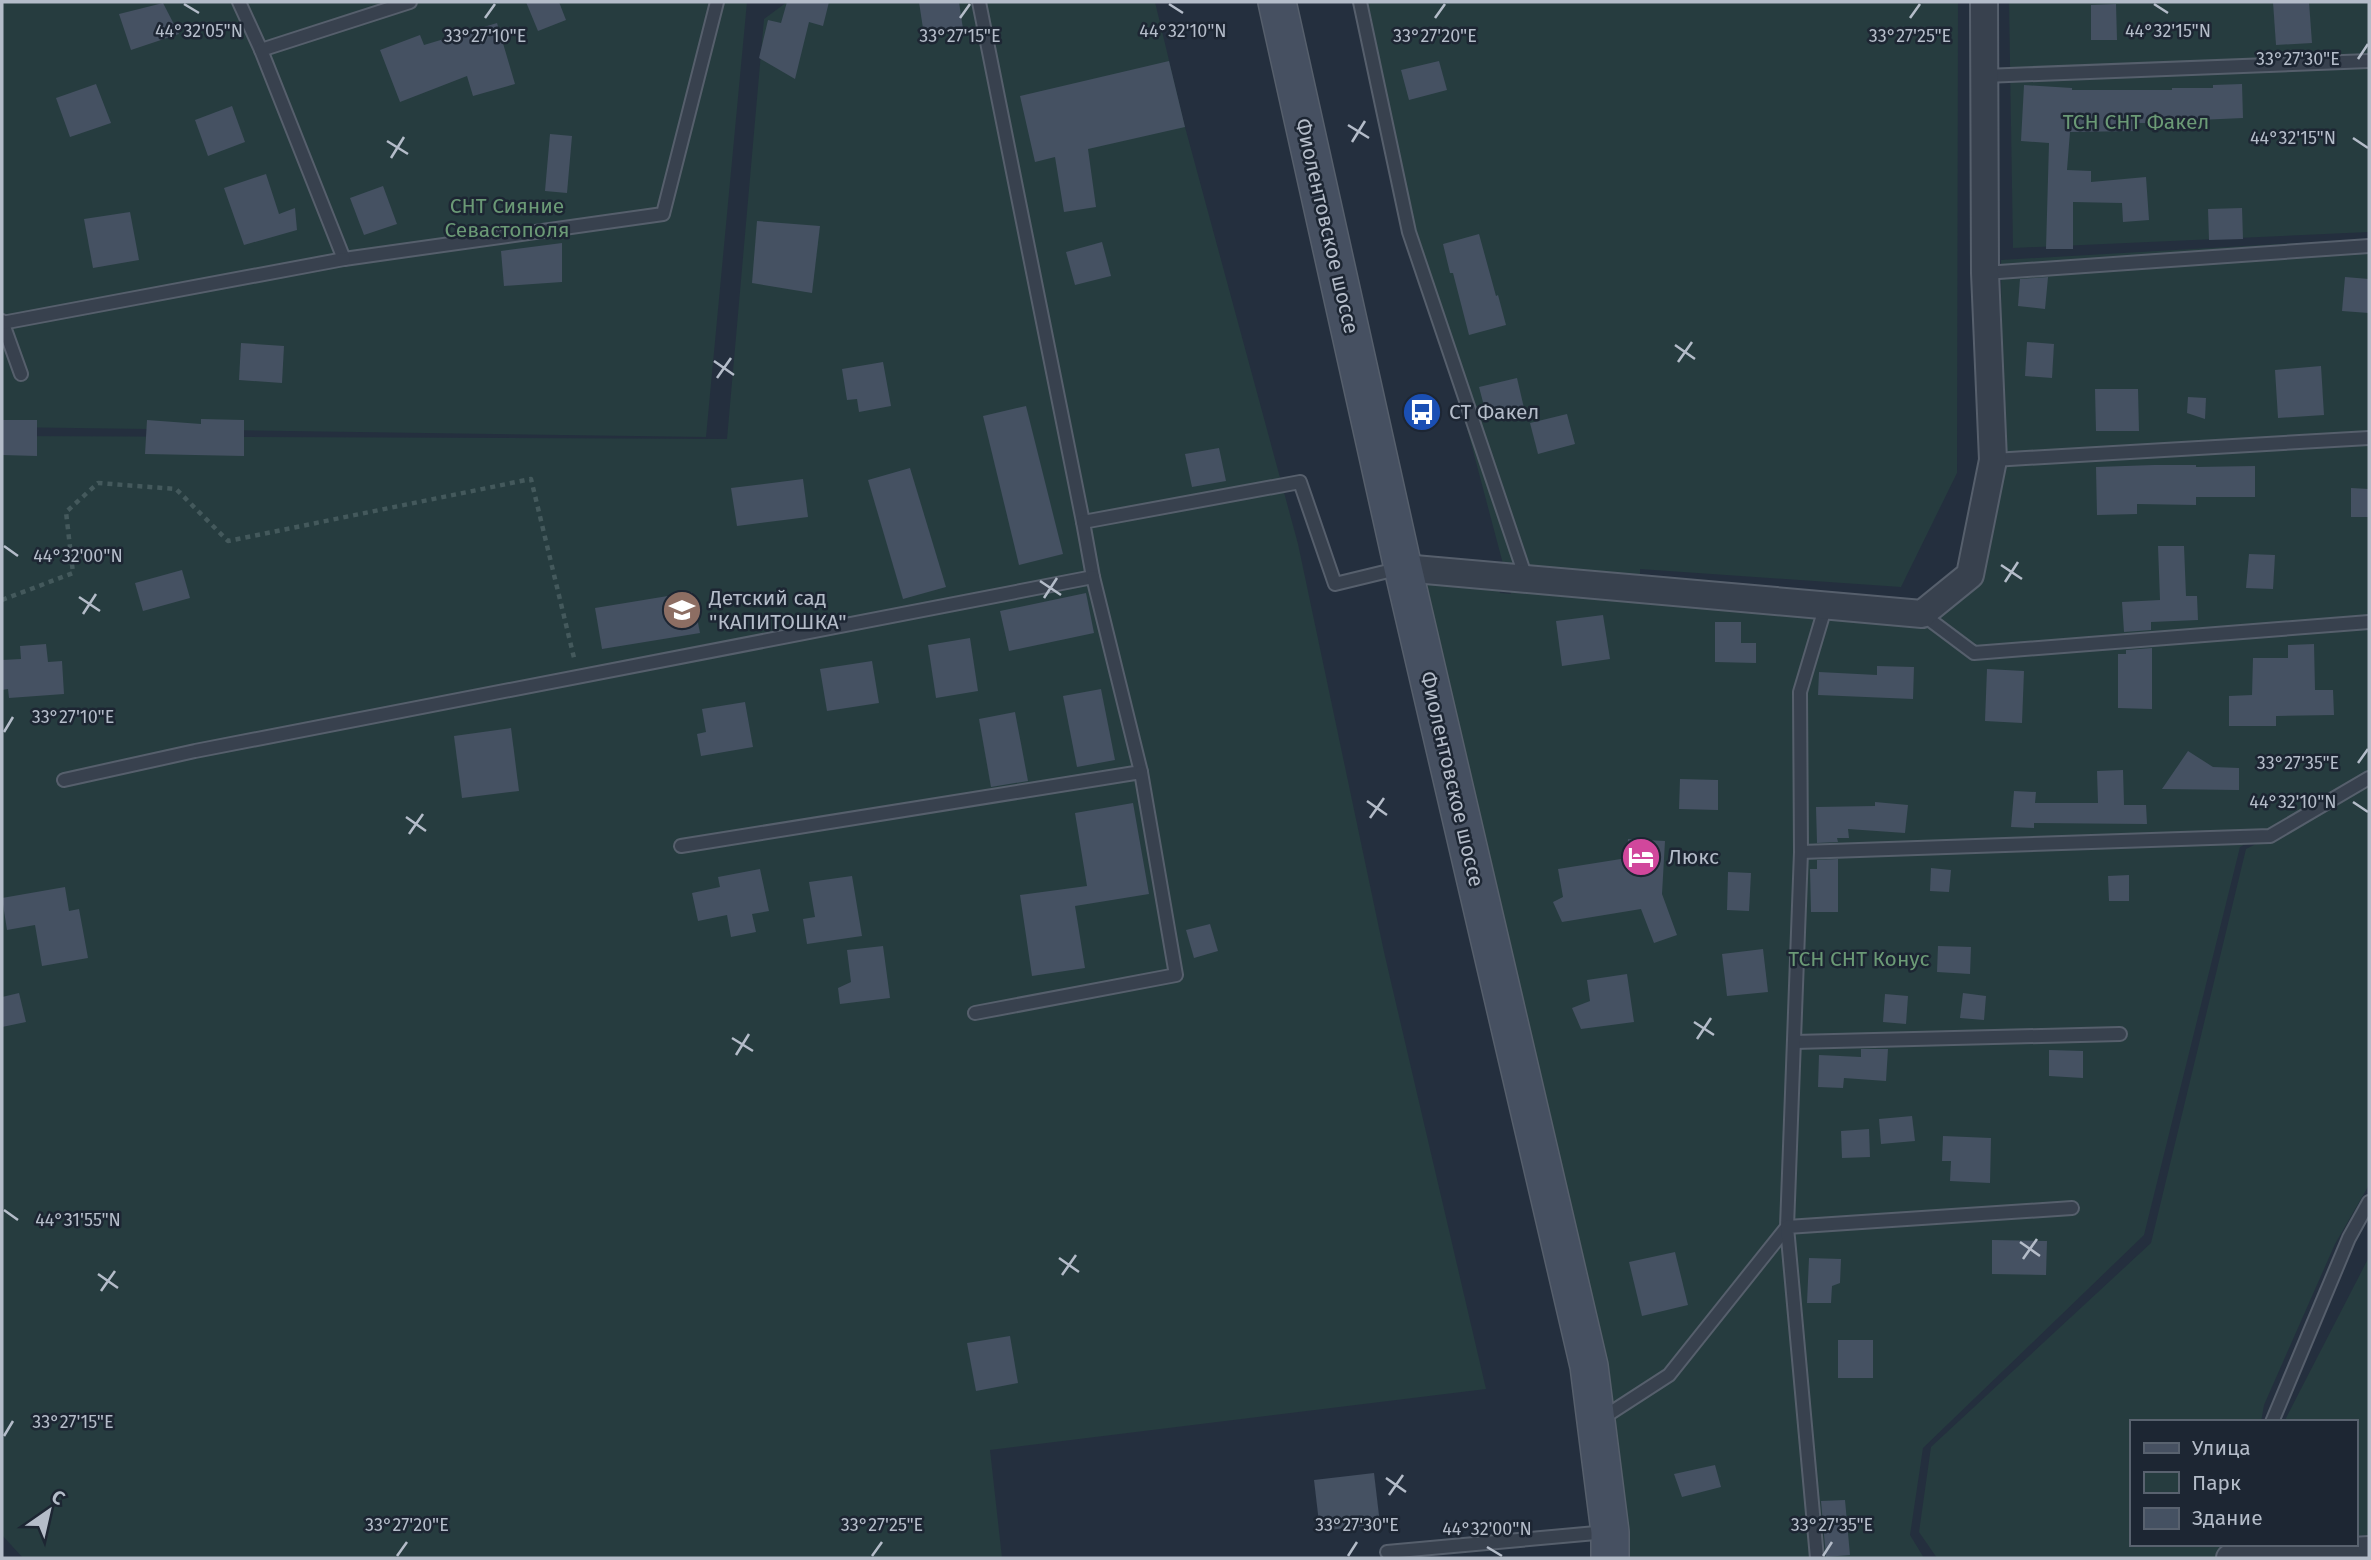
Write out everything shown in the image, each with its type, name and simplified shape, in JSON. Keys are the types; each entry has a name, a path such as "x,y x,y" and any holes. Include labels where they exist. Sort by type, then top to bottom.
{"main road":[{"name":"Фиолентовское шоссе","path":"1278,2 1403,568 1589,1366 1610,1545"}],"street":[{"path":"1403,568 1922,614 1970,575 1993,460 1985,273 1984,2"},
{"path":"2233,1554 2369,1550"}],"lane":[{"path":"239,2 261,50 344,258"},
{"path":"261,50 410,2"},
{"path":"21,374 2,322 344,258 663,214 717,2"},
{"path":"975,1013 1176,975 1141,772 1093,577 979,2"},
{"path":"1360,2 1409,232 1526,578"},
{"path":"1984,76 2369,61"},
{"path":"1985,273 2369,246"},
{"path":"1993,460 2369,438"},
{"path":"1083,522 1300,482 1335,584 1403,568"},
{"path":"64,780 195,751 1093,577"},
{"path":"1817,1558 1787,1227 1801,852 1800,692 1826,605"},
{"path":"1922,614 1974,653 2369,622"},
{"path":"681,846 1141,772"},
{"path":"1801,852 2270,836 2369,778"},
{"path":"1794,1042 2120,1034"},
{"path":"2273,1420 2349,1238 2369,1202"},
{"path":"1597,1422 1669,1375 1787,1227 2072,1208"},
{"path":"1387,1552 1610,1545"}],"path":[{"path":"2,600 74,573 66,512 98,483 176,489 228,541 531,479 578,677"}],"green space":[{"name":"СНТ Сияние Севастополя","path":"2,2 747,2 706,437 2,427"},
{"path":"787,2 1155,2 1185,127 1298,544 1384,952 1486,1389 990,1450 1002,1558 23,1558 2,1535 2,436 727,439 764,19"},
{"name":"ТСН СНТ Конус","path":"1368,2 1958,2 1957,473 1901,587 1640,569 1640,581 1920,622 1980,577 2002,451 2001,260 2369,239 2369,779 2240,847 2144,1235 1923,1448 1910,1535 1924,1558 1622,1558 1418,580 1477,589 1499,589 1500,593 1511,594 1415,232"},
{"name":"ТСН СНТ Факел","path":"2009,2 2369,2 2369,232 2013,248"},
{"path":"2369,787 2369,1185 2335,1244 2264,1405 2261,1420 2130,1420 2130,1546 2239,1546 2224,1558 1937,1558 1919,1532 1931,1447 2151,1243 2246,849"},
{"path":"2369,1257 2369,1535 2357,1536 2357,1420 2285,1420"}],"building":[{"path":"526,2 559,2 566,20 538,31"},
{"path":"787,2 829,2 823,26 809,22 795,79 759,58 768,20 781,23"},
{"path":"919,2 959,2 963,29 924,35"},
{"path":"2273,2 2309,2 2312,43 2276,45"},
{"path":"163,3 179,34 131,50 119,14"},
{"path":"2116,4 2117,40 2091,40 2091,5"},
{"path":"497,23 515,84 473,96 467,76 400,102 380,50 420,35 424,45"},
{"path":"1169,61 1185,127 1088,149 1096,207 1064,212 1055,157 1035,162 1020,96"},
{"path":"1439,61 1447,90 1409,100 1401,70"},
{"path":"96,84 111,123 70,137 56,98"},
{"path":"2242,84 2243,118 2199,120 2199,123 2139,123 2139,131 2070,132 2067,170 2091,171 2091,182 2146,177 2149,220 2123,222 2122,203 2073,202 2073,249 2046,249 2049,143 2021,141 2024,85 2072,90 2172,90"},
{"path":"232,106 245,142 208,156 195,120"},
{"path":"550,134 572,136 567,193 545,191"},
{"path":"266,174 279,214 295,208 297,230 244,245 224,188"},
{"path":"383,186 397,224 364,235 350,198"},
{"path":"2242,208 2243,239 2209,240 2208,209"},
{"path":"130,212 139,260 93,268 84,219"},
{"path":"757,221 820,226 812,293 752,283"},
{"path":"1479,234 1506,325 1469,335 1443,244"},
{"path":"1102,242 1111,276 1075,285 1066,252"},
{"path":"562,243 562,282 504,286 501,251"},
{"path":"2048,277 2045,309 2018,306 2020,279"},
{"path":"2345,277 2369,279 2369,313 2342,311"},
{"path":"2027,342 2054,344 2052,378 2025,376"},
{"path":"241,343 284,346 282,383 239,380"},
{"path":"883,362 891,406 859,412 857,399 847,400 842,369"},
{"path":"2321,366 2324,415 2278,418 2275,370"},
{"path":"1517,378 1524,408 1487,417 1479,387"},
{"path":"2095,389 2138,389 2139,431 2096,431"},
{"path":"2188,397 2206,398 2205,419 2187,413"},
{"path":"1026,406 1063,554 1019,565 983,416"},
{"path":"1567,414 1575,444 1538,454 1530,423"},
{"path":"201,419 244,420 244,456 145,454 147,420 201,424"},
{"path":"2,420 37,420 37,456 2,455"},
{"path":"1219,448 1226,481 1192,487 1185,454"},
{"path":"2255,466 2255,497 2196,497 2196,505 2137,504 2137,514 2097,515 2096,467"},
{"path":"910,468 946,587 903,599 868,480"},
{"path":"803,479 808,517 737,526 731,488"},
{"path":"2351,488 2369,489 2369,517 2351,517"},
{"path":"2158,546 2184,546 2186,596 2197,596 2198,620 2151,622 2151,630 2124,632 2122,602 2160,600"},
{"path":"2249,554 2275,555 2273,589 2246,588"},
{"path":"182,570 190,598 143,611 135,583"},
{"path":"692,592 700,633 602,649 595,608"},
{"path":"1086,593 1094,633 1009,651 1000,611"},
{"path":"1603,615 1610,659 1562,666 1556,621"},
{"path":"1715,622 1741,622 1741,643 1756,643 1756,663 1715,662"},
{"path":"970,638 978,691 936,698 928,645"},
{"path":"46,644 48,662 62,661 64,694 9,698 8,689 2,690 2,660 21,659 20,646"},
{"path":"2314,644 2315,690 2333,690 2334,715 2276,716 2276,726 2229,726 2229,696 2252,695 2253,658 2288,658 2288,645"},
{"path":"2152,648 2152,709 2118,708 2118,654 2126,654 2126,650"},
{"path":"872,661 879,703 827,711 820,669"},
{"path":"1877,666 1914,667 1913,699 1818,695 1819,672 1877,675"},
{"path":"1987,669 2024,671 2022,723 1985,721"},
{"path":"1101,689 1115,760 1077,767 1063,696"},
{"path":"745,702 753,747 701,756 697,734 706,732 702,709"},
{"path":"1015,712 1028,781 991,787 979,719"},
{"path":"511,728 519,791 462,798 454,736"},
{"path":"2188,751 2213,767 2239,768 2239,790 2162,789"},
{"path":"2123,770 2124,805 2146,805 2147,824 2034,823 2034,828 2011,827 2014,791 2036,792 2035,803 2098,803 2097,771"},
{"path":"1680,779 1718,780 1718,810 1679,809"},
{"path":"1875,802 1908,805 1905,833 1848,829 1849,838 1837,838 1838,842 1817,843 1816,807 1875,806"},
{"path":"1133,803 1149,894 1075,906 1085,968 1032,976 1020,895 1087,886 1075,813"},
{"path":"1628,839 1665,841 1662,894 1677,935 1654,943 1641,909 1562,922 1553,902 1563,897 1558,869 1627,858"},
{"path":"1838,859 1838,912 1811,912 1810,869 1817,869 1817,860"},
{"path":"1931,868 1951,870 1949,892 1930,891"},
{"path":"760,869 769,911 752,914 756,932 731,937 727,915 698,921 692,893 720,887 718,877"},
{"path":"1728,872 1751,873 1749,911 1727,910"},
{"path":"2129,875 2129,901 2109,901 2108,876"},
{"path":"852,876 862,936 807,944 803,919 815,917 809,882"},
{"path":"65,887 69,911 79,909 88,958 42,966 35,925 7,930 2,898"},
{"path":"1210,924 1218,951 1194,958 1186,930"},
{"path":"883,946 890,998 840,1004 838,988 851,982 847,950"},
{"path":"1938,946 1971,947 1970,974 1937,972"},
{"path":"1763,949 1768,992 1727,996 1722,954"},
{"path":"1627,974 1634,1022 1581,1029 1572,1008 1590,1001 1587,980"},
{"path":"19,993 26,1022 2,1027 2,997"},
{"path":"1963,993 1986,996 1984,1020 1960,1018"},
{"path":"1885,994 1908,996 1906,1024 1883,1022"},
{"path":"1861,1049 1888,1049 1886,1081 1844,1078 1843,1088 1818,1087 1819,1055 1861,1057"},
{"path":"2049,1050 2083,1051 2083,1078 2049,1076"},
{"path":"1912,1116 1915,1141 1881,1144 1879,1119"},
{"path":"1869,1129 1870,1157 1842,1158 1841,1131"},
{"path":"1943,1136 1991,1138 1990,1183 1950,1181 1951,1161 1942,1161"},
{"path":"1992,1240 2047,1241 2046,1275 1992,1274"},
{"path":"1675,1252 1688,1305 1642,1316 1629,1262"},
{"path":"1809,1258 1841,1259 1840,1283 1832,1286 1831,1303 1807,1303"},
{"path":"1010,1336 1018,1383 976,1391 967,1343"},
{"path":"1838,1340 1873,1340 1873,1378 1838,1378"},
{"path":"1715,1465 1721,1487 1682,1497 1674,1474"},
{"path":"1374,1473 1380,1524 1320,1531 1314,1480"},
{"path":"1845,1500 1850,1555 1826,1557 1821,1501"}],"place":[{"name":"СТ Факел","path":"1422,412"},
{"name":"Детский сад \"КАПИТОШКА\"","path":"682,610"},
{"name":"Люкс","path":"1641,857"}]}
